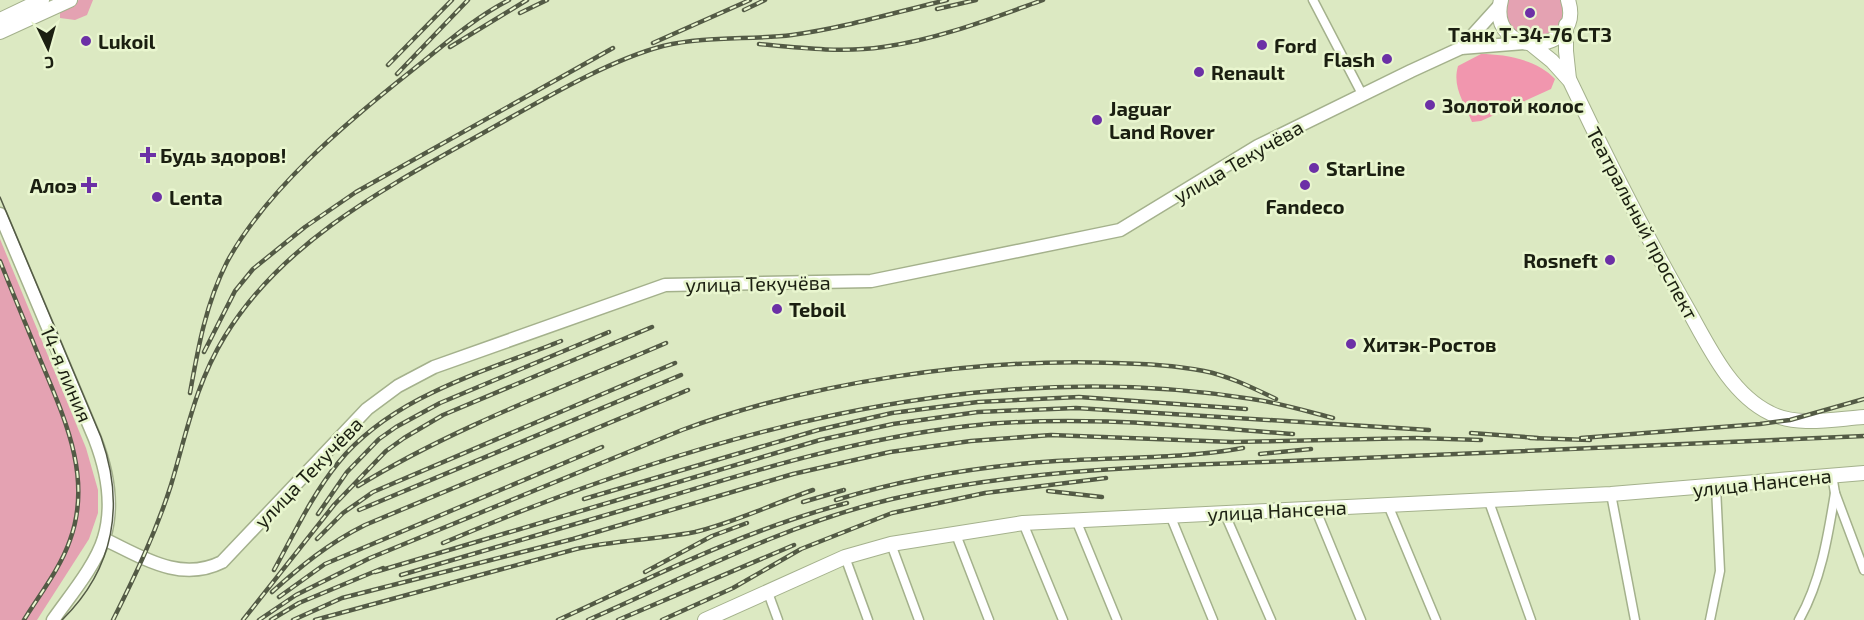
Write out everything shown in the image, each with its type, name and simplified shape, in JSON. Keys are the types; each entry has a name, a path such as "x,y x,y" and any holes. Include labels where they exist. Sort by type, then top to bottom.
{"main road":[{"path":"0,20 42,0"},
{"path":"0,32 70,0"},
{"name":"Театральный проспект","path":"1568,0 1566,51 1569,81"},
{"path":"1527,44 1551,41 1568,21 1580,0"},
{"name":"улица Текучёва","path":"1461,48 1500,3"},
{"name":"Театральный проспект","path":"1500,3 1504,28 1510,35 1552,61 1569,81 1656,253 1719,363 1750,399 1776,416 1804,421 1864,417"},
{"name":"улица Текучёва","path":"104,539 169,567 187,572 205,570 222,562 367,410 398,386 434,367 639,292 665,285 871,281 1120,230 1258,146 1461,48 1527,44"},
{"name":"14-я линия","path":"0,214 104,464 108,489 104,539"},
{"name":"улица Нансена","path":"705,620 845,556 891,544 1023,523 1716,488 1864,473"},
{"path":"53,620 83,576 104,539"}],"street":[{"path":"1313,0 1362,94"},
{"path":"1832,475 1835,493 1864,570"},
{"path":"1710,620 1720,571 1716,488"},
{"path":"1798,620 1806,607 1826,545 1835,493"},
{"path":"1611,494 1635,620"},
{"path":"1488,499 1531,620"},
{"path":"1388,504 1436,620"},
{"path":"1315,508 1361,620"},
{"path":"1224,512 1271,620"},
{"path":"1170,515 1213,620"},
{"path":"1076,520 1117,620"},
{"path":"1023,523 1063,620"},
{"path":"956,532 989,620"},
{"path":"891,544 919,620"},
{"path":"845,556 868,620"},
{"path":"767,590 778,620"}],"shaded area":[{"path":"79,0 93,0 87,15 75,20 60,18 60,9"},
{"path":"1507,0 1562,0 1563,11 1560,26 1556,31 1544,37 1525,39 1507,18"},
{"path":"1481,54 1521,59 1540,67 1555,79 1551,89 1481,121 1472,122 1458,88 1458,66"},
{"path":"0,239 86,448 98,490 98,513 89,539 37,620 0,620"}],"tram line":[{"path":"0,197 101,437 112,487 113,511 104,557 94,579 80,600 62,620"}],"railway":[{"path":"388,65 452,0"},
{"path":"397,74 468,0"},
{"path":"190,393 213,293 227,262 243,235 263,209 285,183 360,113 458,33 509,0"},
{"path":"450,47 527,0"},
{"path":"520,13 547,0"},
{"path":"653,43 750,0"},
{"path":"744,10 765,0"},
{"path":"113,620 159,520 199,391 215,354 250,300 280,268 313,240 385,189 537,102 579,80 643,52 663,46 711,39 811,32 947,0"},
{"path":"937,9 976,0"},
{"path":"759,44 837,50 883,47 944,34 1043,0"},
{"path":"204,352 235,291 253,269 305,227 356,192 613,48"},
{"path":"0,261 58,403 73,448 77,470 76,517 70,540 55,571 24,620"},
{"path":"243,620 334,505 386,451 404,438 443,415 652,327"},
{"path":"318,514 347,472 379,439 396,427 440,403 609,332"},
{"path":"274,570 320,488 338,463 360,440 385,420 441,388 561,341"},
{"path":"358,486 470,427 666,343"},
{"path":"259,620 296,595 370,558 682,430 732,413 839,386 951,369 1006,365 1061,362 1148,364 1213,373 1276,399"},
{"path":"317,539 343,513 373,492 675,363"},
{"path":"359,510 681,375"},
{"path":"443,543 539,504 637,469 737,439 839,414 941,397 1045,387 1148,388 1252,399 1333,418"},
{"path":"272,592 316,555 365,525 688,390"},
{"path":"584,499 818,430 892,413 978,402 1079,397 1246,409"},
{"path":"1581,438 1790,420 1864,399"},
{"path":"375,572 820,440 893,424 978,412 1076,408 1429,430"},
{"path":"401,575 775,465 851,446 929,431 1009,423 1090,421 1293,434"},
{"path":"1471,433 1538,438"},
{"path":"293,620 342,598 573,539 793,474 890,452 971,441 1051,435 1232,442 1416,438 1481,440"},
{"path":"588,620 737,553 814,522 892,499 996,480 1156,467 1864,436"},
{"path":"1530,438 1590,440"},
{"path":"279,597 325,564 602,447"},
{"path":"836,500 917,479 1000,466 1174,456 1243,448"},
{"path":"1260,454 1311,449"},
{"path":"662,620 733,588 801,549 892,513 985,493 1106,478"},
{"path":"315,620 576,549 695,532 813,490"},
{"path":"803,502 844,490"},
{"path":"1048,491 1102,497"},
{"path":"558,620 736,540 847,503"},
{"path":"645,572 712,536 747,523"},
{"path":"618,620 794,545"},
{"path":"271,620 299,603 383,568"}],"place":[{"name":"Танк Т-34-76 СТЗ","path":"1530,13"},
{"name":"Lukoil","path":"86,41"},
{"name":"Ford","path":"1262,45"},
{"name":"Flash","path":"1387,59"},
{"name":"Renault","path":"1199,72"},
{"name":"Золотой колос","path":"1430,105"},
{"name":"Jaguar Land Rover","path":"1097,120"},
{"name":"Будь здоров!","path":"148,155"},
{"name":"StarLine","path":"1314,168"},
{"name":"Алоэ","path":"89,185"},
{"name":"Fandeco","path":"1305,185"},
{"name":"Lenta","path":"157,197"},
{"name":"Rosneft","path":"1610,260"},
{"name":"Teboil","path":"777,309"},
{"name":"Хитэк-Ростов","path":"1351,344"}]}
